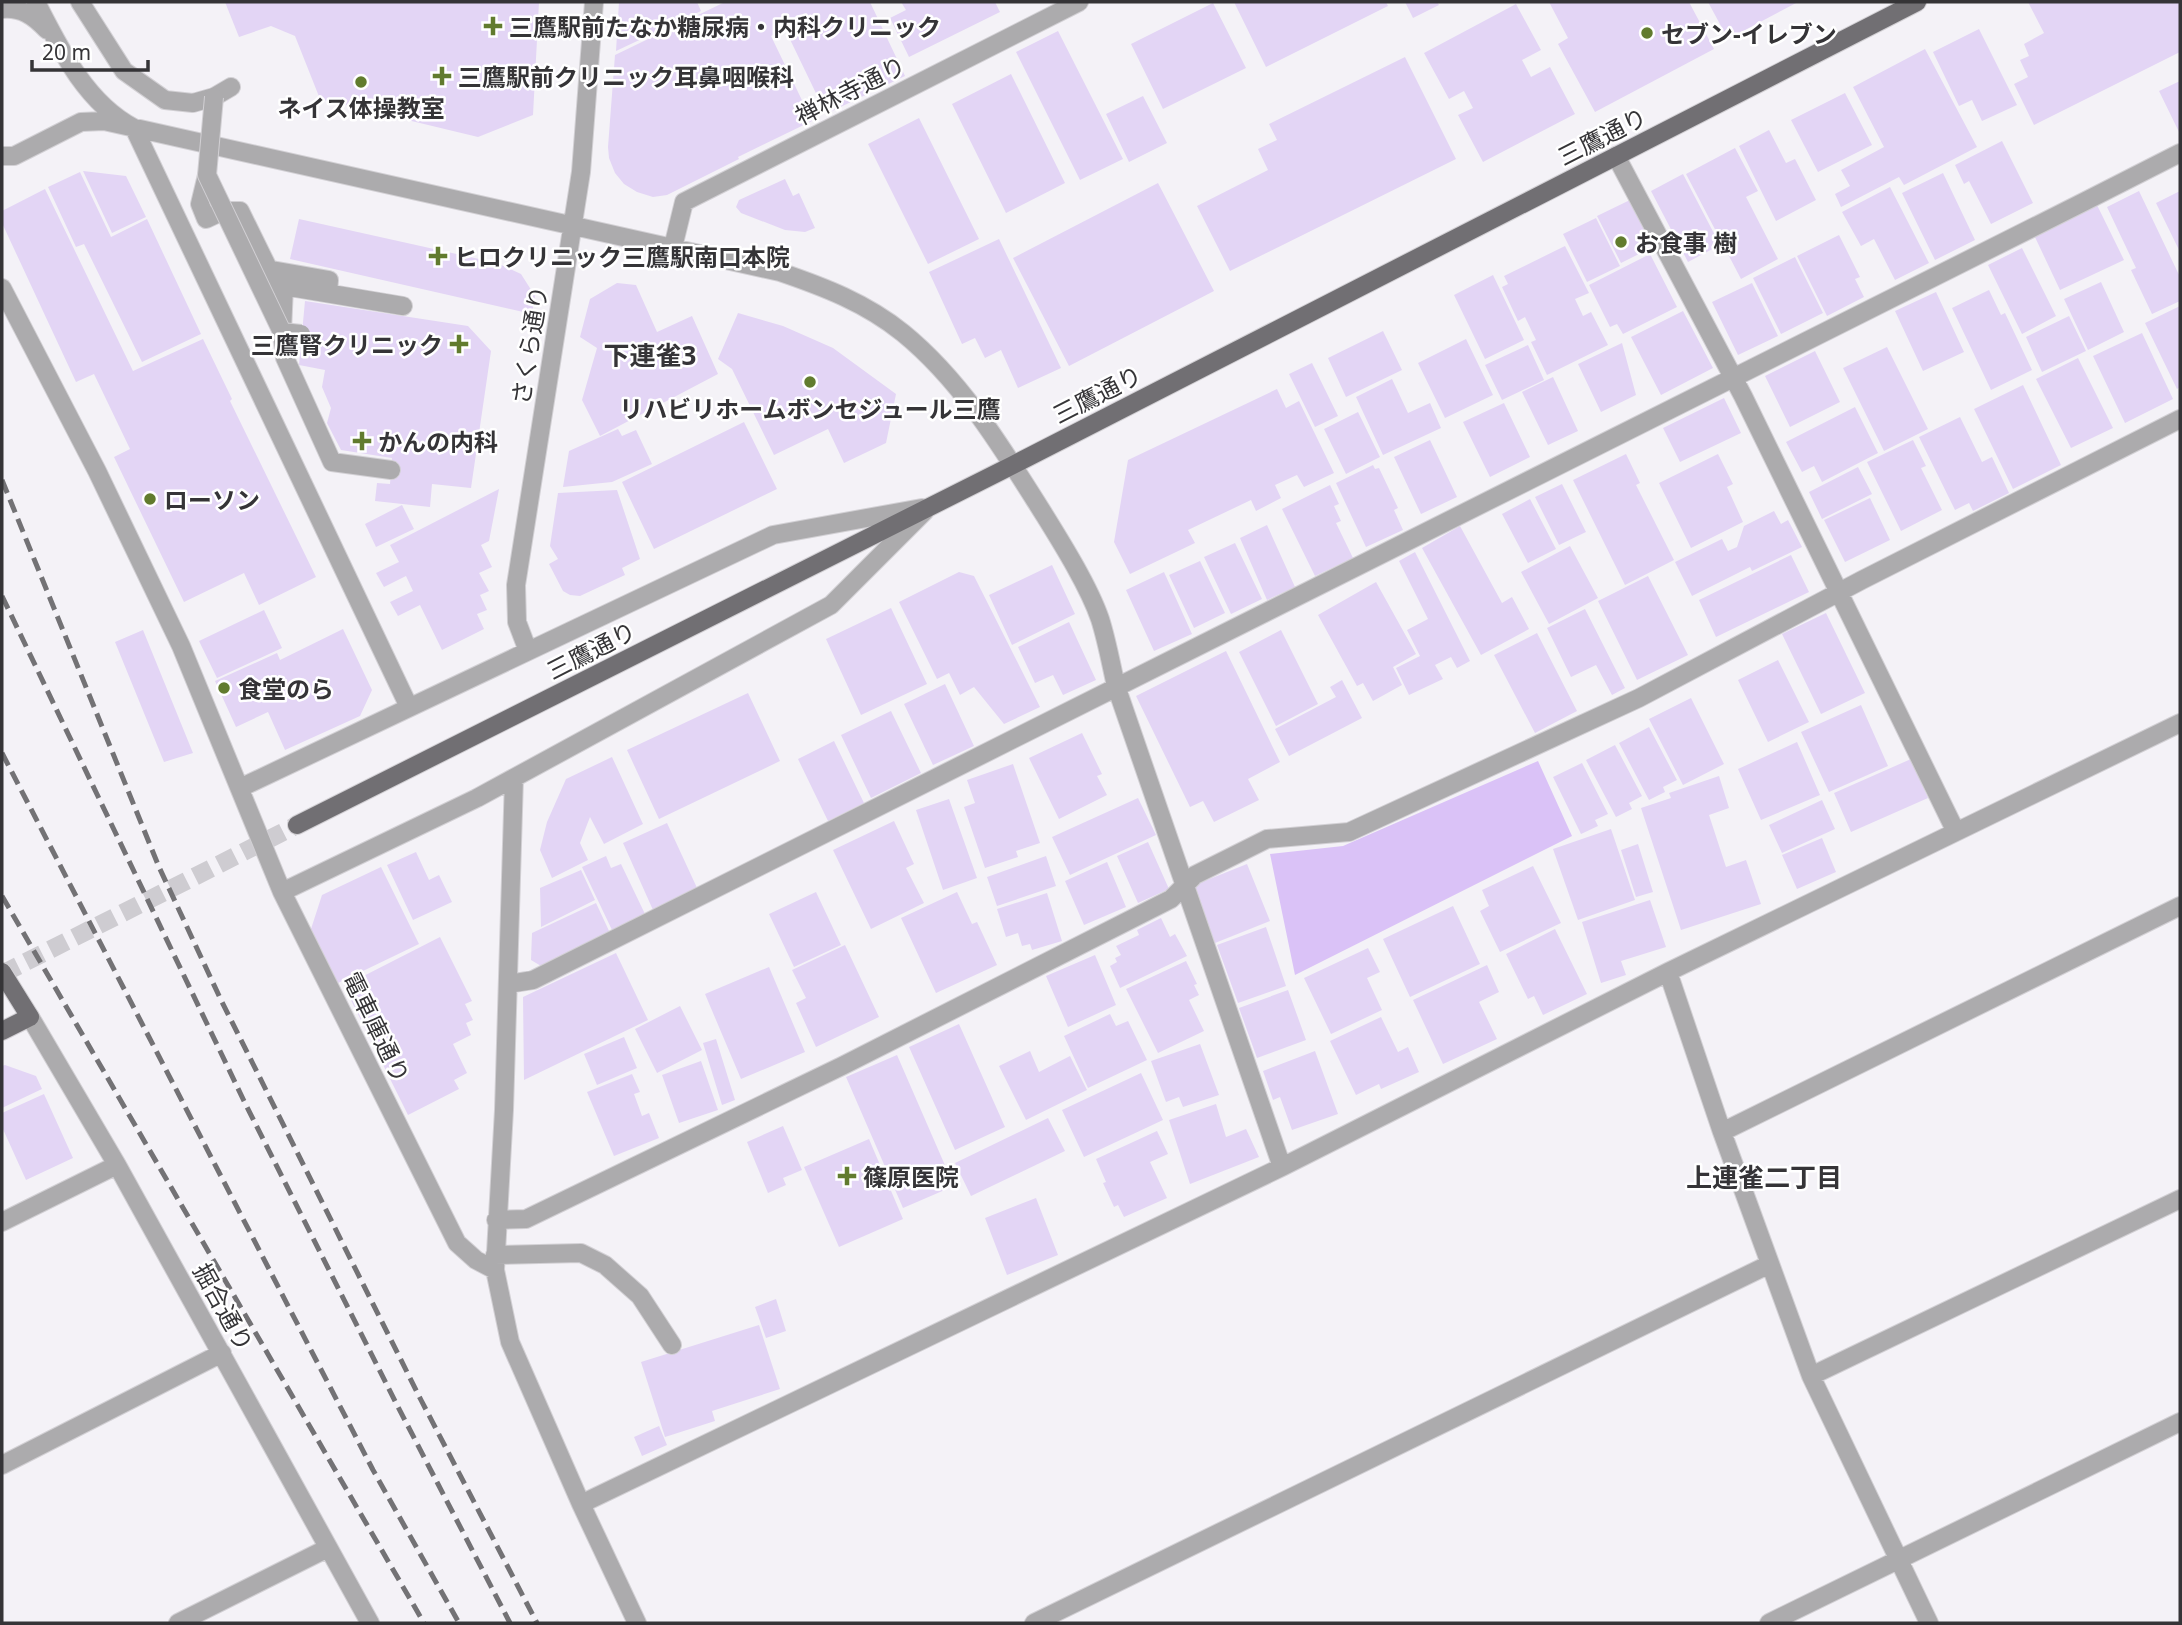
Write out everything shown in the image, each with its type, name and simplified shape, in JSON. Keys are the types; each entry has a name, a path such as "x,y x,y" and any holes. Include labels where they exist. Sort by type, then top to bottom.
{"main road":[{"name":"三鷹通り","path":"297,825 1013,465 1917,2"},
{"path":"2,972 30,1017 2,1031"}],"street":[{"path":"36,2 54,38 91,93 104,109 134,128 409,707"},
{"path":"80,2 124,71 165,100 193,103 215,97 231,87"},
{"name":"さくら通り","path":"528,652 517,622 516,585 581,172 594,2"},
{"name":"禅林寺通り","path":"673,247 684,202 1079,2"},
{"path":"2,9 11,8 25,12 54,38"},
{"path":"81,122 91,93"},
{"path":"215,97 207,175 223,211 259,273 282,332"},
{"path":"2,156 14,156 81,122 104,121 780,272 828,288 869,309 902,332 940,366 1013,465 1066,552 1099,618 1116,686 1282,1167"},
{"path":"508,984 533,980 1116,686 1734,380 2180,153"},
{"path":"1616,156 1734,380 1955,830"},
{"path":"259,273 284,286 403,306"},
{"path":"259,273 330,280 328,293"},
{"path":"284,286 282,332 285,358 331,462 391,470"},
{"name":"電車庫通り","path":"2,288 97,471 181,646 282,892 457,1243 476,1261 495,1263"},
{"path":"282,332 301,334"},
{"path":"496,1220 526,1219 842,1066 1171,899 1195,875 1267,839 1349,832 1639,698 2180,419"},
{"path":"240,788 773,535 930,507"},
{"path":"282,892 477,798 831,605 930,507"},
{"path":"581,1504 1282,1167 1955,830 2180,723"},
{"path":"514,778 504,1110 495,1263 510,1342 637,1623"},
{"path":"1722,1132 2180,906"},
{"path":"1668,972 1722,1132 1811,1377 1929,1623"},
{"name":"掘合通り","path":"30,1017 117,1165 370,1623"},
{"path":"2,1222 117,1165"},
{"path":"1811,1377 2180,1199"},
{"path":"495,1263 581,1253 605,1265 640,1296 672,1345"},
{"path":"1034,1623 1770,1264"},
{"path":"2,1465 222,1353"},
{"path":"1769,1623 2180,1422"},
{"path":"178,1623 328,1548"}],"shaded area":[{"path":"1538,761 1572,836 1295,975 1270,854 1343,846"}],"building":[{"path":"225,2 539,2 533,115 478,137 320,99 295,36 271,26 239,37"},
{"path":"619,2 697,2 701,11 616,51"},
{"path":"725,2 870,2 905,76 826,114 785,29 771,36 812,121 667,195 653,197 637,192 624,184 615,173 609,158 615,55"},
{"path":"901,2 995,2 1000,12 909,57 890,18 906,10"},
{"path":"1234,2 1386,2 1388,6 1266,67"},
{"path":"1405,2 1437,2 1439,5 1413,18"},
{"path":"1549,2 1689,2 1714,49 1595,112 1558,44 1568,38"},
{"path":"1708,2 1798,2 1728,39"},
{"path":"2028,2 2180,2 2180,52 2034,125 2014,84 2028,77 2020,60 2029,56 2024,44 2044,33"},
{"path":"1213,3 1246,68 1163,109 1131,44"},
{"path":"1516,4 1541,50 1522,60 1531,77 1550,67 1575,114 1483,162 1458,115 1473,108 1464,91 1449,99 1424,53"},
{"path":"1979,29 2017,105 1982,121 1972,100 1959,106 1933,52"},
{"path":"1058,31 1123,159 1080,180 1016,52"},
{"path":"1925,49 1977,147 1904,185 1899,177 1841,207 1835,194 1850,186 1841,170 1884,147 1853,87"},
{"path":"1405,57 1456,159 1230,271 1197,206 1268,170 1258,149 1277,140 1269,124"},
{"path":"1011,74 1065,183 1006,213 952,104"},
{"path":"2180,81 2180,134 2159,91"},
{"path":"1845,93 1872,145 1818,172 1791,120"},
{"path":"1143,96 1167,143 1129,162 1106,114"},
{"path":"919,118 979,239 928,264 868,144"},
{"path":"1769,130 1786,163 1795,159 1816,200 1776,221 1739,146"},
{"path":"2002,141 2033,203 1991,224 1969,181 1964,184 1955,165"},
{"path":"1735,148 1758,191 1746,197 1778,259 1741,279 1686,174"},
{"path":"83,171 126,176 146,217 112,233"},
{"path":"80,172 111,237 147,219 201,334 142,362 84,244 76,247 48,187"},
{"path":"1943,173 1975,240 1935,260 1902,193"},
{"path":"1683,174 1720,245 1688,262 1651,191"},
{"path":"785,179 793,196 799,193 815,228 805,232 785,230 741,213 736,207 739,200"},
{"path":"1158,183 1214,291 1069,366 1013,258"},
{"path":"1890,187 1929,263 1895,280 1874,239 1861,246 1842,212"},
{"path":"45,189 133,371 203,339 232,399 230,401 316,577 259,605 244,573 184,602 114,457 130,449 94,374 76,382 2,223 2,211"},
{"path":"2139,191 2180,277 2180,301 2152,314 2131,270 2136,268 2107,207"},
{"path":"2180,191 2180,252 2156,203"},
{"path":"1630,200 1653,247 1621,263 1597,216"},
{"path":"2097,205 2124,260 2060,290 2034,235"},
{"path":"1596,218 1620,266 1587,282 1563,234"},
{"path":"299,219 497,263 521,274 535,296 532,314 290,259"},
{"path":"1839,235 1860,277 1855,279 1864,297 1827,316 1797,256"},
{"path":"999,239 1061,368 1018,388 1001,350 985,358 975,338 962,344 929,272"},
{"path":"1565,246 1589,293 1575,299 1583,316 1591,312 1608,345 1547,375 1531,342 1536,340 1525,317 1518,321 1502,287 1508,284 1504,276"},
{"path":"2022,248 2056,316 2022,334 1988,265"},
{"path":"1650,254 1677,307 1623,334 1617,324 1610,327 1589,285"},
{"path":"1795,257 1823,313 1781,334 1753,278"},
{"path":"1493,275 1524,340 1485,359 1454,295"},
{"path":"2101,282 2124,332 2088,350 2064,299"},
{"path":"617,283 636,285 657,332 692,316 718,374 600,436 582,400 597,348 580,337 590,299"},
{"path":"1752,283 1778,336 1738,355 1712,302"},
{"path":"1989,290 2001,315 2005,313 2032,370 1991,390 1952,308"},
{"path":"1936,292 1964,352 1923,371 1895,311"},
{"path":"305,301 468,326 491,351 471,488 432,484 430,507 375,501 377,483 390,484 392,458 341,450 327,423 331,408 322,387 325,370 299,365"},
{"path":"2180,306 2180,387 2177,389 2145,323"},
{"path":"1683,311 1713,368 1661,395 1631,337"},
{"name":"リハビリホームボンセジュール三鷹","path":"738,313 783,326 833,348 896,394 886,443 844,463 828,429 774,455 732,369 718,359"},
{"path":"2069,316 2086,351 2042,372 2026,337"},
{"path":"1383,331 1402,370 1346,397 1328,358"},
{"path":"2142,333 2173,399 2125,423 2093,356"},
{"path":"1466,339 1493,395 1445,418 1418,363"},
{"path":"1622,343 1636,395 1601,412 1578,364"},
{"path":"1528,345 1544,380 1502,400 1485,365"},
{"path":"1887,347 1928,429 1884,451 1843,368"},
{"path":"1815,351 1840,402 1790,427 1765,376"},
{"path":"2078,358 2113,428 2071,448 2036,379"},
{"path":"1312,363 1338,416 1315,427 1289,374"},
{"path":"1553,377 1578,431 1548,445 1522,392"},
{"path":"1392,379 1408,413 1430,403 1441,428 1383,455 1356,397"},
{"path":"2023,385 2061,465 2013,489 1974,409"},
{"path":"1277,389 1286,408 1299,401 1334,473 1304,487 1297,475 1275,485 1281,498 1256,511 1251,500 1188,530 1195,543 1130,574 1114,542 1128,460"},
{"path":"1724,398 1741,433 1680,462 1663,428"},
{"path":"1504,403 1530,457 1490,477 1463,422"},
{"path":"1855,407 1878,453 1822,482 1814,466 1802,472 1786,442"},
{"path":"1358,412 1380,457 1346,474 1324,429"},
{"path":"1960,417 1982,462 1992,457 2009,493 1973,511 1969,503 1955,510 1919,437"},
{"path":"744,422 777,489 654,549 622,482"},
{"path":"618,429 622,436 636,430 652,464 612,482 563,487 569,451"},
{"path":"1430,440 1457,497 1421,514 1394,457"},
{"path":"1913,440 1926,466 1921,468 1942,510 1901,531 1867,462"},
{"path":"1626,454 1640,483 1636,485 1674,560 1625,585 1573,480"},
{"path":"1718,454 1733,484 1727,487 1743,522 1691,548 1659,483"},
{"path":"1373,465 1375,469 1379,468 1398,508 1394,510 1403,530 1366,547 1336,483"},
{"path":"1858,467 1872,494 1822,519 1809,492"},
{"path":"1562,484 1586,532 1559,545 1535,497"},
{"path":"1330,485 1339,504 1334,506 1341,521 1336,523 1353,558 1315,576 1282,509"},
{"path":"499,489 489,541 481,545 492,567 479,573 489,591 480,595 487,610 477,614 484,629 442,650 420,605 398,616 390,602 413,591 406,576 384,587 376,573 399,562 390,545"},
{"path":"617,490 640,559 622,568 625,575 580,596 570,595 563,591 549,564 558,559 550,546 558,493"},
{"path":"1870,498 1890,540 1845,562 1824,520"},
{"path":"1530,499 1556,549 1528,563 1502,514"},
{"path":"402,505 414,529 376,547 365,524"},
{"path":"1774,511 1781,524 1788,520 1802,547 1752,571 1750,567 1692,596 1675,562 1722,539 1728,551 1737,547 1744,526"},
{"path":"1267,525 1295,587 1267,600 1240,538"},
{"path":"1460,526 1502,603 1512,597 1529,629 1481,655 1422,548"},
{"path":"1235,543 1262,599 1231,614 1204,557"},
{"path":"1570,546 1598,598 1549,624 1521,572"},
{"path":"1415,552 1470,661 1457,668 1451,657 1435,665 1443,679 1409,695 1396,668 1420,656 1407,630 1428,619 1399,561"},
{"path":"1791,555 1809,592 1716,637 1699,600"},
{"path":"1200,561 1225,613 1194,628 1169,575"},
{"path":"1052,565 1075,614 1012,645 989,595"},
{"path":"959,572 974,576 1040,707 1004,724 974,687 960,695 949,673 937,679 899,602"},
{"path":"1164,572 1192,634 1154,651 1126,590"},
{"path":"1648,576 1688,655 1637,680 1598,601"},
{"path":"1376,582 1416,654 1393,667 1402,685 1373,701 1363,683 1357,686 1318,615"},
{"path":"891,608 927,684 861,715 826,639"},
{"path":"1585,609 1625,688 1612,695 1596,665 1571,677 1547,628"},
{"path":"264,610 282,648 217,678 199,641"},
{"path":"1826,613 1865,693 1821,714 1782,634"},
{"path":"1069,622 1096,680 1063,695 1053,675 1035,683 1018,647"},
{"path":"343,629 372,690 360,716 285,750 268,712 236,727 215,681 277,653 280,660"},
{"path":"143,630 193,753 164,762 115,642"},
{"path":"1281,630 1318,704 1276,726 1239,652"},
{"path":"1537,633 1577,711 1535,733 1494,655"},
{"path":"1226,651 1280,762 1248,779 1259,800 1214,822 1203,801 1190,807 1136,696"},
{"path":"1778,660 1809,722 1768,742 1738,680"},
{"path":"1342,680 1362,718 1289,756 1275,729 1336,697 1330,687"},
{"path":"945,684 974,746 933,765 904,704"},
{"path":"748,693 780,761 659,819 627,750"},
{"path":"1691,698 1724,764 1683,785 1649,719"},
{"path":"1861,705 1888,766 1829,792 1801,732"},
{"path":"891,711 921,773 871,798 841,735"},
{"path":"1649,727 1677,780 1663,787 1665,792 1649,800 1619,743"},
{"path":"1082,733 1102,774 1097,776 1107,795 1059,819 1029,758"},
{"path":"834,741 864,803 828,821 798,759"},
{"path":"1797,742 1820,795 1761,820 1738,769"},
{"path":"1615,745 1642,796 1629,803 1632,809 1616,817 1586,760"},
{"path":"612,757 643,824 604,844 590,817 580,843 588,860 552,878 540,850 547,822 566,779"},
{"path":"1911,759 1928,798 1851,832 1834,793"},
{"path":"1582,763 1608,814 1595,820 1598,826 1581,834 1553,777"},
{"path":"1013,764 1040,843 1016,851 1018,857 985,868 964,807 975,803 967,780"},
{"path":"1719,776 1729,808 1709,815 1726,867 1746,860 1761,904 1681,930 1641,808 1671,798 1669,793"},
{"path":"1138,798 1156,835 1070,875 1052,837"},
{"path":"949,799 977,878 943,890 916,810"},
{"path":"1822,800 1835,829 1782,853 1769,825"},
{"path":"894,821 914,864 906,868 924,903 871,929 833,850"},
{"path":"667,823 698,890 653,910 623,843"},
{"path":"1611,829 1635,900 1578,920 1553,849"},
{"path":"1822,838 1836,872 1797,889 1782,855"},
{"path":"1148,842 1169,889 1138,903 1117,856"},
{"path":"1638,844 1653,892 1636,897 1621,850"},
{"path":"416,852 429,880 439,875 452,902 413,920 387,865"},
{"path":"606,856 611,868 621,864 645,914 612,930 582,867"},
{"path":"1046,856 1056,886 997,906 987,877"},
{"path":"1107,862 1126,907 1084,925 1065,881"},
{"path":"1247,864 1270,921 1215,943 1192,886"},
{"path":"1533,866 1561,923 1500,952 1480,911 1489,906 1482,890"},
{"path":"381,867 419,944 338,983 311,929 322,895"},
{"path":"581,870 595,900 541,927 540,888"},
{"path":"816,892 841,945 794,967 769,914"},
{"path":"957,892 972,924 977,922 997,965 936,993 901,918"},
{"path":"1047,893 1062,941 1032,950 1030,944 1022,946 1018,933 1006,937 997,909"},
{"path":"1650,900 1666,947 1621,961 1626,975 1601,983 1582,922"},
{"path":"596,903 610,933 541,966 531,960 532,933"},
{"path":"1453,906 1480,964 1410,997 1383,939"},
{"path":"1161,918 1170,937 1175,934 1187,956 1120,988 1110,966 1117,962 1115,958 1121,955 1116,946 1139,935 1137,930"},
{"path":"1266,927 1286,986 1238,1003 1217,945"},
{"path":"1555,929 1587,994 1543,1015 1534,996 1528,999 1506,954"},
{"path":"440,937 472,1001 465,1004 473,1020 466,1023 471,1035 453,1044 467,1073 454,1080 459,1089 408,1115 344,986"},
{"path":"845,945 879,1017 816,1047 796,1003 806,998 792,970"},
{"path":"1368,948 1380,972 1367,978 1382,1010 1331,1034 1304,978"},
{"path":"616,953 648,1020 524,1080 523,997"},
{"path":"1095,955 1116,1005 1068,1027 1046,976"},
{"path":"1186,961 1199,995 1189,1000 1204,1031 1158,1053 1126,989"},
{"path":"1487,965 1499,992 1479,1002 1497,1039 1443,1064 1413,1000"},
{"path":"769,967 805,1052 741,1079 705,994"},
{"path":"1288,990 1306,1040 1257,1058 1239,1008"},
{"path":"680,1006 702,1050 657,1073 635,1029"},
{"path":"1110,1014 1116,1026 1128,1021 1147,1060 1088,1088 1064,1036"},
{"path":"1381,1017 1398,1052 1408,1047 1419,1072 1381,1089 1379,1084 1356,1095 1330,1041"},
{"path":"959,1024 1005,1127 955,1150 909,1047"},
{"path":"624,1037 637,1068 597,1085 584,1054"},
{"path":"716,1039 735,1100 722,1105 703,1043"},
{"path":"1200,1044 1219,1095 1183,1107 1179,1097 1166,1102 1151,1061"},
{"path":"1030,1051 1039,1072 1070,1056 1087,1090 1026,1120 999,1066"},
{"path":"1315,1051 1338,1114 1292,1130 1280,1097 1273,1100 1263,1071"},
{"path":"897,1055 954,1186 903,1208 846,1077"},
{"path":"701,1061 718,1110 679,1123 662,1075"},
{"path":"2,1066 36,1076 42,1089 2,1108"},
{"path":"1141,1073 1163,1120 1084,1157 1062,1110"},
{"path":"632,1074 640,1092 634,1094 642,1116 649,1113 659,1138 614,1156 587,1092"},
{"path":"44,1094 73,1158 26,1180 2,1127 2,1113"},
{"path":"1216,1104 1226,1137 1246,1129 1259,1157 1190,1184 1169,1120"},
{"path":"1048,1118 1065,1151 971,1196 955,1163"},
{"path":"783,1126 802,1170 783,1178 786,1185 768,1193 747,1142"},
{"path":"1157,1131 1168,1154 1150,1162 1167,1198 1124,1217 1118,1205 1114,1207 1096,1159"},
{"path":"869,1139 903,1219 839,1247 804,1167"},
{"path":"1036,1198 1058,1255 1007,1275 985,1218"},
{"path":"776,1299 786,1331 766,1338 755,1307"},
{"path":"759,1325 780,1389 712,1411 715,1421 665,1437 641,1362"},
{"path":"659,1426 667,1445 642,1456 634,1437"}],"tunnel":[{"path":"2,974 297,825"}],"railway":[{"path":"2,480 159,867 221,1000 421,1400 537,1623"},
{"path":"2,596 244,1101 510,1623"},
{"path":"2,753 373,1470 459,1623"},
{"path":"2,896 424,1623"}],"place":[{"name":"三鷹駅前たなか糖尿病・内科クリニック","path":"493,26"},
{"name":"セブン-イレブン","path":"1647,33"},
{"name":"三鷹駅前クリニック耳鼻咽喉科","path":"442,76"},
{"name":"ネイス体操教室","path":"361,82"},
{"name":"お食事 樹","path":"1621,242"},
{"name":"ヒロクリニック三鷹駅南口本院","path":"438,256"},
{"name":"三鷹腎クリニック","path":"459,344"},
{"name":"リハビリホームボンセジュール三鷹","path":"810,382"},
{"name":"かんの内科","path":"362,441"},
{"name":"ローソン","path":"150,499"},
{"name":"食堂のら","path":"224,688"},
{"name":"篠原医院","path":"847,1176"}],"district":[{"name":"下連雀3","path":"650,355"},
{"name":"上連雀二丁目","path":"1764,1177"}]}
